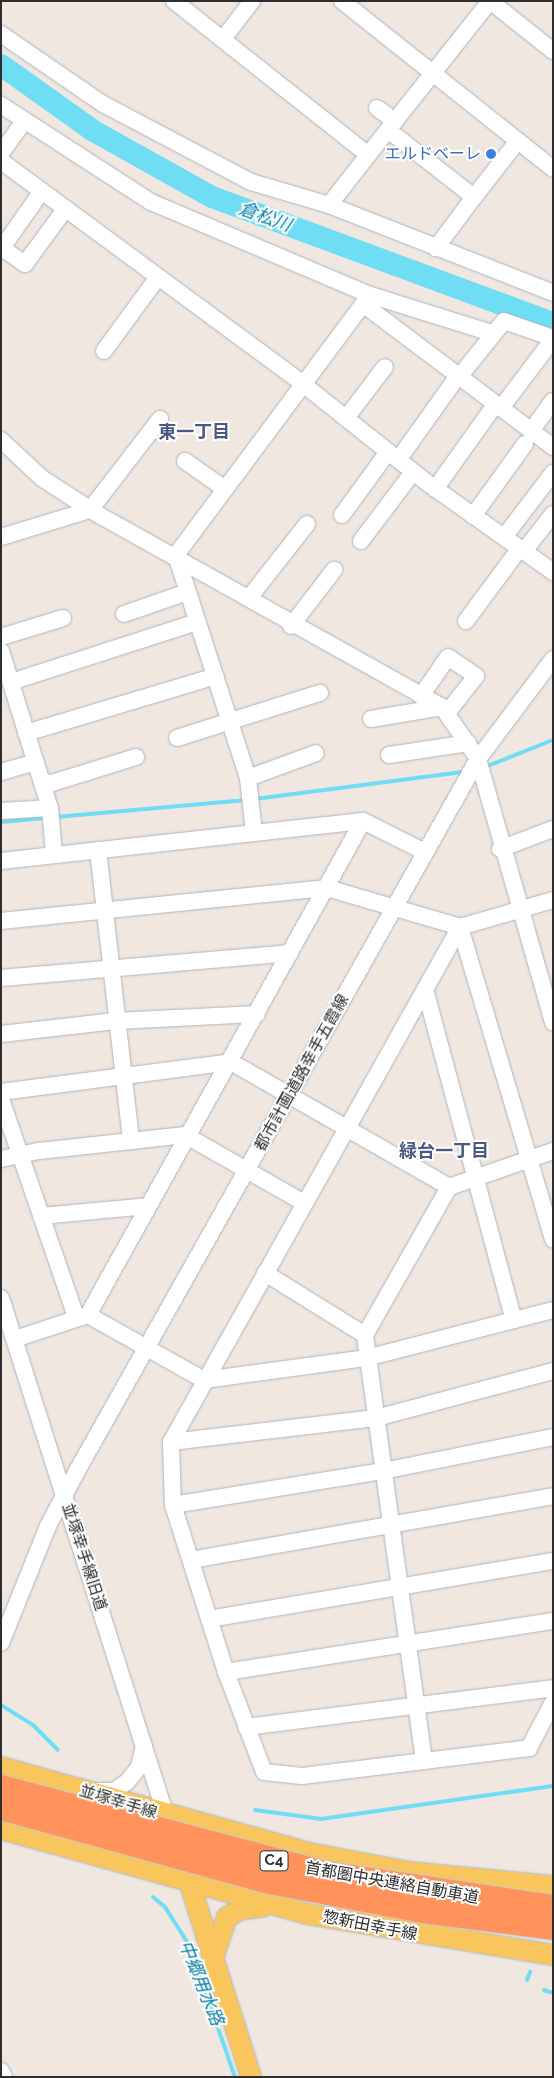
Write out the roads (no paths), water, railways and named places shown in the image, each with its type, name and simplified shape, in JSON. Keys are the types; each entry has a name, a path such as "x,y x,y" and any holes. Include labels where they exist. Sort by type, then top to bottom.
{"highway":[{"name":"首都圏中央連絡自動車道","path":"1,1787 324,1873 553,1906"},
{"name":"首都圏中央連絡自動車道","path":"1,1808 270,1882 433,1912 553,1928"}],"main road":[{"name":"並塚幸手線","path":"1,1767 166,1816 190,1884 251,2077"},
{"path":"166,1816 309,1853 400,1870 553,1886"},
{"path":"166,1816 194,1853 262,1870 310,1915"},
{"path":"1,1829 190,1884"},
{"name":"惣新田幸手線","path":"190,1884 310,1915 553,1955"},
{"path":"213,1956 220,1929 232,1913 251,1908 279,1908"}],"street":[{"path":"174,1 368,155"},
{"path":"223,39 252,1"},
{"path":"342,1 553,170"},
{"path":"329,205 490,1 553,51"},
{"path":"1,34 103,104 235,174 329,205 553,293"},
{"path":"1,105 151,202 366,300 491,333"},
{"path":"377,108 391,125 474,196"},
{"path":"1,153 24,121"},
{"path":"436,248 474,196 518,142"},
{"path":"1,161 303,384 435,489 553,572"},
{"path":"42,191 2,248 25,264 66,208"},
{"path":"104,352 158,276"},
{"path":"366,300 456,380 498,407 528,438 553,447"},
{"path":"176,555 366,300"},
{"path":"342,515 456,380 491,333 504,321 553,339 435,489"},
{"path":"346,418 386,366"},
{"path":"473,516 553,402"},
{"path":"1,537 90,510 160,419"},
{"path":"1,440 43,479 90,510 176,555 249,598 291,626 444,710 478,759 500,848 553,1023"},
{"path":"185,461 225,489"},
{"path":"361,541 413,472"},
{"path":"504,537 553,473"},
{"path":"466,621 553,514"},
{"path":"249,598 307,524"},
{"path":"176,555 248,778 254,833"},
{"path":"291,626 334,570"},
{"path":"124,614 187,592"},
{"path":"1,637 63,618"},
{"path":"11,682 197,622"},
{"path":"1,651 50,808 54,855"},
{"path":"371,719 444,710 476,676 448,657 421,696"},
{"name":"都市計画道路幸手五霞線","path":"1,1642 64,1494 478,759 553,659"},
{"path":"26,733 216,676"},
{"path":"177,738 320,693"},
{"path":"388,755 468,743"},
{"path":"248,778 316,753"},
{"path":"42,782 52,783 136,757"},
{"path":"1,772 35,762"},
{"path":"1,811 50,808"},
{"path":"14,1338 82,1316 148,1206 185,1135 230,1062 363,821"},
{"path":"1,861 363,821 425,852"},
{"path":"500,848 553,829"},
{"path":"98,850 121,1078 130,1141"},
{"path":"1,922 104,908 327,888 460,926 553,900"},
{"path":"460,926 204,1380 171,1442 173,1505 226,1672 264,1772 302,1776 530,1748 553,1702"},
{"path":"460,926 527,1159 553,1239"},
{"path":"1,978 110,967 290,953"},
{"path":"425,989 514,1320"},
{"path":"1,1034 115,1021 257,1014"},
{"path":"1,1092 121,1078 230,1062 449,1187"},
{"path":"1,1099 41,1216 82,1316 204,1380 366,1358 553,1310"},
{"path":"1,1160 21,1154 185,1135 304,1203"},
{"path":"424,1761 366,1358 365,1335 449,1187 474,1176 553,1151"},
{"path":"41,1216 148,1206"},
{"path":"265,1273 365,1335"},
{"name":"並塚幸手線旧道","path":"1,1298 166,1816"},
{"path":"171,1442 376,1418 553,1371"},
{"path":"173,1505 383,1471 553,1437"},
{"path":"191,1560 553,1496"},
{"path":"209,1619 553,1561"},
{"path":"226,1672 553,1621"},
{"path":"246,1727 553,1688"},
{"path":"83,1791 121,1787 134,1775 144,1746"},
{"path":"1,2071 4,2077"}],"waterway":[{"name":"倉松川","path":"1,65 92,130 212,197 553,323"},
{"path":"485,767 553,740"},
{"path":"255,799 464,772"},
{"path":"56,817 246,800"},
{"path":"1,822 46,818"},
{"name":"中郷用水路","path":"1,1705 33,1725 58,1750"},
{"path":"255,1810 321,1819 553,1786"},
{"name":"中郷用水路","path":"153,1897 165,1907 189,1945 235,2077"},
{"path":"527,1980 530,1972"},
{"path":"544,1990 553,1993"}],"place":[{"name":"エルドベーレ","path":"491,154"}],"district":[{"name":"東一丁目","path":"194,432"},
{"name":"緑台一丁目","path":"444,1151"}]}
